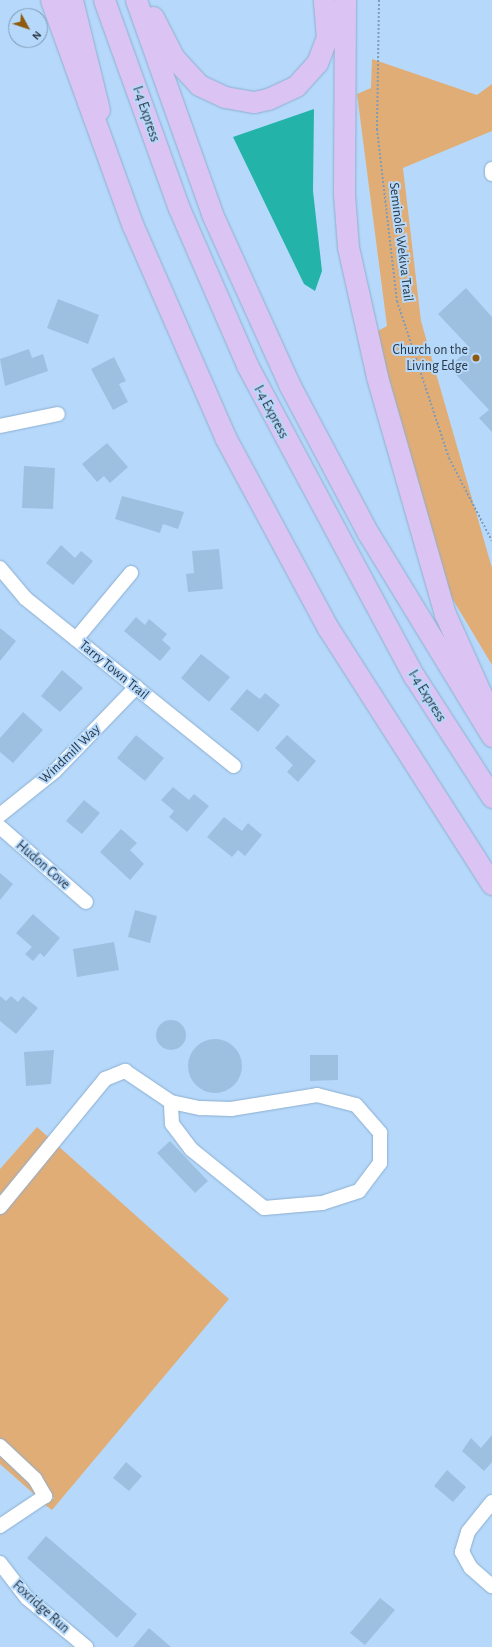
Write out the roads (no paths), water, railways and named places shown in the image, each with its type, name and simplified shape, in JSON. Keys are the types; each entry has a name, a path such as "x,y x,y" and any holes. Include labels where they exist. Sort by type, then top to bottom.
{"highway":[{"path":"51,0 108,163 194,370 279,540 328,628 492,884"},
{"path":"72,0 91,67 108,163"},
{"name":"I-4 Express","path":"104,0 178,206 247,365 414,676 492,797"},
{"path":"136,0 212,214 289,384 368,534 492,736"},
{"path":"146,0 163,37 185,73 209,92 254,102 268,99 296,86 317,63 327,37 324,0"},
{"path":"345,0 344,194 348,247 377,377 445,614 492,718"}],"street":[{"path":"492,169 492,174"},
{"path":"0,426 58,414"},
{"name":"Tarry Town Trail","path":"0,568 25,598 234,766"},
{"path":"76,639 131,574"},
{"name":"Windmill Way","path":"0,815 55,771 136,687"},
{"name":"Hudon Cove","path":"0,827 86,902"},
{"path":"0,1207 104,1079 125,1071 137,1076 171,1102 231,1109 317,1095 356,1105 380,1133 380,1163 359,1191 322,1202 264,1208 191,1149 172,1124 171,1102"},
{"path":"0,1446 35,1479 45,1496 0,1526"},
{"path":"492,1502 468,1532 462,1552 471,1568 492,1586"},
{"name":"Foxridge Run","path":"0,1563 27,1598 86,1647"}],"place":[{"name":"Church on the Living Edge","path":"476,358"}]}
